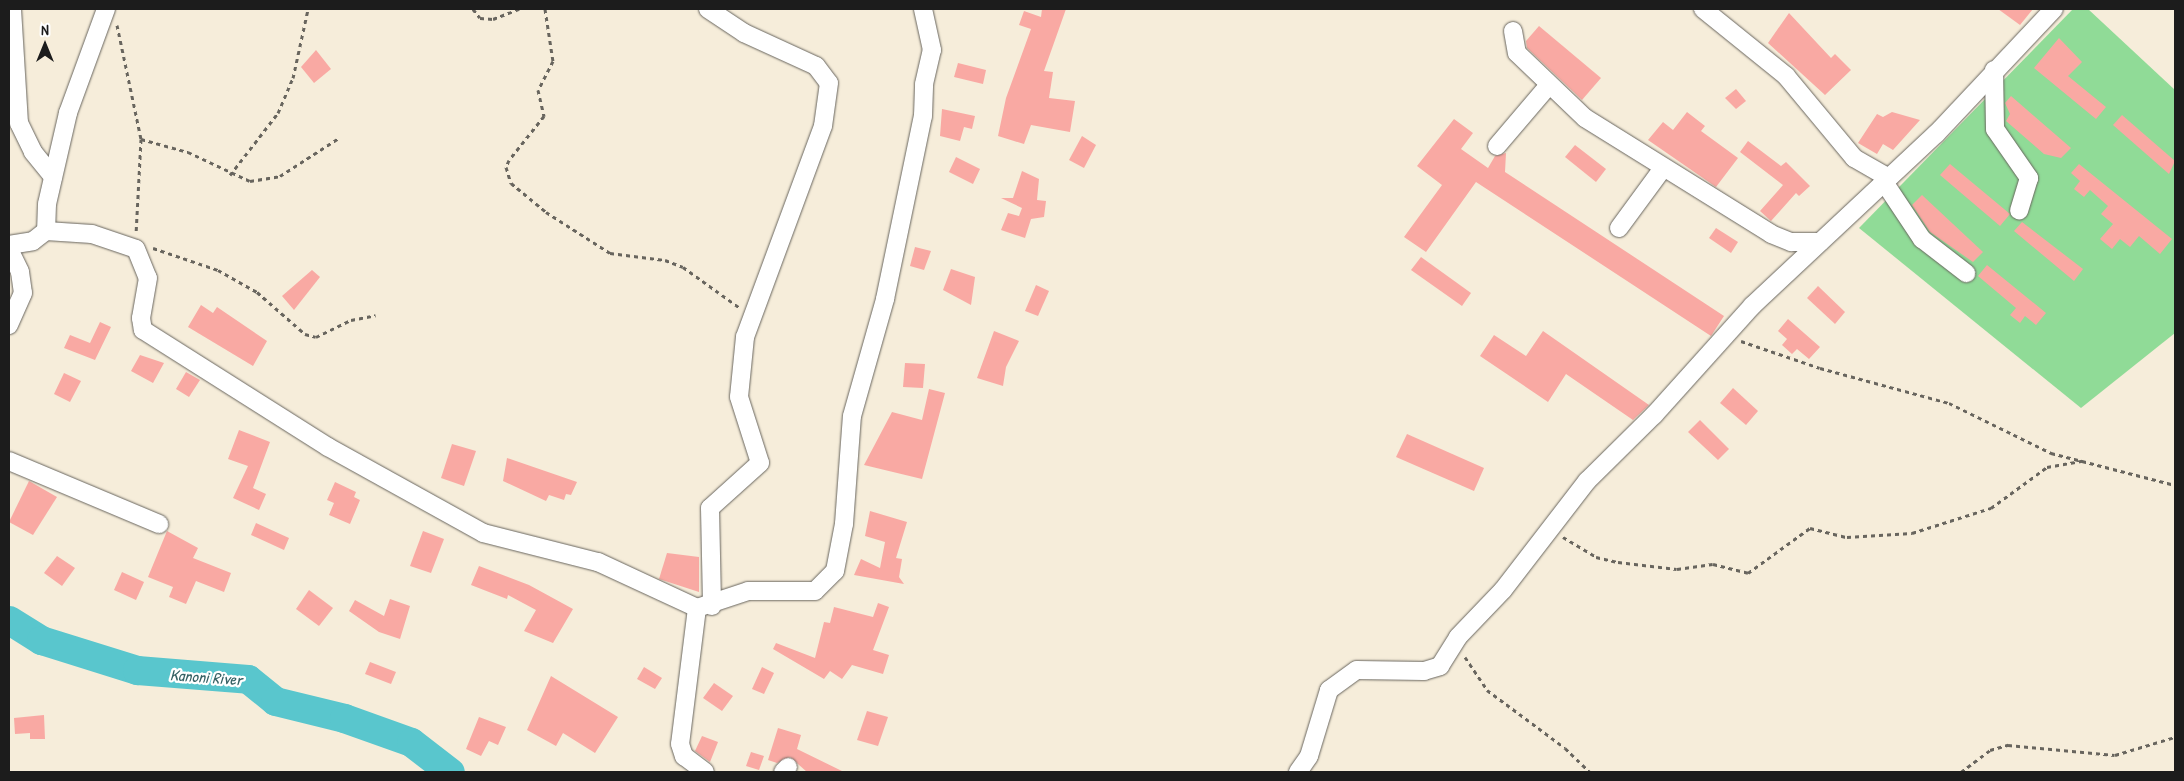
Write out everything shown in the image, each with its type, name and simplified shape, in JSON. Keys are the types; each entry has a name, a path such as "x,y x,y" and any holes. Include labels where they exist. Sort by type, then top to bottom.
{"street":[{"path":"12,9 19,123 33,152 53,177"},
{"path":"704,772 684,756 680,744 704,607 710,508 760,463 740,397 741,359 754,315 823,126 829,82 816,66 744,33 708,9"},
{"path":"9,244 33,241 46,231 92,234 136,246 148,278 140,318 143,330 252,403 458,522 484,533 598,562 704,607 748,591 814,591 835,571 844,524 852,416 885,299 923,116 924,84 932,50 923,9"},
{"path":"1703,9 1786,76 1854,158 1886,180 1922,239 1966,273"},
{"path":"1298,772 1309,756 1326,698 1339,680 1357,670 1434,669 1445,660 1458,637 1479,618 1587,481 1654,415 1724,335 1886,180 2054,9"},
{"path":"46,231 53,177 79,73 110,12"},
{"path":"1513,32 1517,53 1585,118 1771,234 1791,242 1820,242"},
{"path":"1994,70 1995,129 2029,178 2019,210"},
{"path":"1497,146 1549,85"},
{"path":"1619,228 1663,168"},
{"path":"9,249 20,272 23,293 9,325"},
{"path":"9,461 159,524"}],"path":[{"path":"230,175 278,113 293,78 308,9"},
{"path":"473,9 480,18 493,19 519,9"},
{"path":"545,9 553,61 538,90 544,116 509,160 506,167 511,183 610,253 665,260 683,267 725,300 754,315"},
{"path":"110,12 140,139 136,246 218,270 257,292 305,334 316,337 352,320 376,315"},
{"path":"140,139 188,152 230,175 250,181 268,180 339,138"},
{"path":"1724,335 1820,368 1949,403 2051,453 2175,485"},
{"path":"1550,529 1596,557 1618,562 1677,569 1713,564 1748,573 1810,528 1847,537 1912,533 1991,508 2047,468 2082,461"},
{"path":"1458,637 1473,673 1487,690 1565,748 1590,772"},
{"path":"1961,772 1990,750 2008,745 2115,755 2175,737"}],"green space":[{"path":"2073,9 2088,9 2175,90 2175,333 2081,408 1859,228"}],"building":[{"path":"1042,9 1066,9 1044,71 1053,72 1049,98 1075,101 1070,132 1031,125 1024,144 998,136 1006,98 1031,29 1019,25 1024,11 1041,17"},
{"path":"1998,9 2033,9 2020,25"},
{"path":"1789,13 1831,58 1835,54 1851,70 1825,95 1768,43"},
{"path":"1539,26 1601,78 1582,100 1527,48 1526,41"},
{"path":"2059,38 2082,62 2068,76 2106,107 2096,119 2034,68"},
{"path":"316,50 331,69 314,83 301,67"},
{"path":"958,63 986,70 983,84 954,77"},
{"path":"1736,89 1746,101 1736,109 1725,98"},
{"path":"2011,96 2071,148 2061,158 2044,154 2006,121 2010,114 2005,103"},
{"path":"942,109 975,116 972,129 964,127 960,141 940,136"},
{"path":"1687,112 1705,126 1701,131 1738,158 1716,187 1648,140 1663,122 1673,130"},
{"path":"1892,112 1920,120 1893,150 1883,144 1877,154 1858,143 1877,114 1883,117"},
{"path":"2122,115 2175,161 2169,174 2113,125"},
{"path":"1454,119 1473,133 1461,149 1488,168 1495,156 1506,153 1505,172 1724,316 1711,336 1476,182 1426,252 1404,237 1442,185 1417,166"},
{"path":"1082,136 1096,145 1084,168 1069,160"},
{"path":"1748,141 1781,166 1786,162 1810,186 1799,196 1796,193 1771,221 1760,211 1783,185 1740,152"},
{"path":"1575,145 1606,169 1596,182 1565,157"},
{"path":"956,157 980,169 973,184 949,172"},
{"path":"1950,164 2010,214 2000,226 1940,175"},
{"path":"2079,164 2172,239 2160,254 2139,236 2130,247 2120,239 2112,249 2100,239 2113,224 2101,214 2108,206 2090,190 2084,197 2074,189 2080,181 2071,173"},
{"path":"1022,171 1039,179 1037,200 1046,201 1044,217 1031,219 1025,238 1001,230 1008,213 1019,216 1022,208 1001,198 1013,198"},
{"path":"1922,195 1983,252 1973,262 1930,232 1912,205"},
{"path":"2022,222 2083,269 2074,281 2014,231"},
{"path":"1716,228 1738,242 1731,253 1709,238"},
{"path":"915,247 931,251 924,270 910,266"},
{"path":"1421,257 1471,293 1462,306 1411,270"},
{"path":"1987,265 2046,313 2036,325 2025,316 2020,323 2010,315 2016,308 1978,276"},
{"path":"951,269 975,277 971,305 943,290"},
{"path":"312,270 320,277 294,310 282,296"},
{"path":"1036,285 1049,291 1038,316 1025,311"},
{"path":"1818,286 1845,312 1835,324 1807,298"},
{"path":"201,305 213,313 217,307 267,341 253,366 188,327"},
{"path":"1788,319 1820,347 1809,359 1797,349 1792,354 1782,345 1787,339 1778,331"},
{"path":"100,322 111,327 95,360 64,348 70,335 90,343"},
{"path":"994,331 1019,341 1006,367 1003,386 977,378"},
{"path":"1543,331 1649,405 1633,420 1566,374 1548,402 1480,356 1494,335 1526,356"},
{"path":"140,355 164,363 153,383 131,371"},
{"path":"905,363 925,364 923,388 903,387"},
{"path":"186,372 200,380 189,397 176,389"},
{"path":"64,373 81,381 70,402 54,394"},
{"path":"1733,388 1758,411 1746,425 1720,403"},
{"path":"929,389 945,393 922,479 864,465 892,412 922,420"},
{"path":"1700,420 1729,449 1718,460 1688,432"},
{"path":"239,430 270,442 253,488 266,494 259,510 233,498 248,466 228,459"},
{"path":"1407,434 1484,468 1474,491 1396,457"},
{"path":"452,444 476,451 464,486 441,478"},
{"path":"507,458 577,482 571,495 566,494 564,500 549,495 546,501 503,481"},
{"path":"29,481 57,497 33,535 9,522"},
{"path":"335,482 356,492 354,497 360,500 350,524 329,515 334,503 327,500"},
{"path":"870,511 907,522 896,558 902,559 899,577 904,584 854,575 861,559 880,568 885,542 865,536"},
{"path":"256,523 289,538 284,550 251,535"},
{"path":"167,531 198,548 193,558 231,573 224,592 196,581 186,604 169,597 173,587 148,577"},
{"path":"423,531 444,539 431,573 410,566"},
{"path":"667,553 699,557 699,592 659,579"},
{"path":"57,556 75,568 62,586 44,573"},
{"path":"479,566 529,585 573,609 553,643 524,631 536,610 508,595 507,599 471,585"},
{"path":"122,572 144,582 136,600 114,590"},
{"path":"309,590 333,608 319,626 296,609"},
{"path":"390,599 410,606 400,639 379,632 349,611 355,600 384,616"},
{"path":"878,603 889,607 873,650 889,655 883,674 852,665 842,679 830,671 824,679 773,649 776,643 815,658 824,622 830,623 834,607 873,617"},
{"path":"370,662 396,672 391,684 365,674"},
{"path":"644,667 662,678 655,689 637,679"},
{"path":"762,667 774,673 764,694 752,689"},
{"path":"551,676 618,717 595,753 563,733 556,746 527,730"},
{"path":"714,683 733,696 722,711 703,698"},
{"path":"867,711 888,717 878,746 857,740"},
{"path":"44,715 45,739 30,739 30,733 15,734 14,718"},
{"path":"479,717 506,727 498,745 489,741 481,756 466,749"},
{"path":"778,728 801,735 797,749 844,772 807,772 790,757 777,763 768,760"},
{"path":"702,736 718,742 710,762 695,751"},
{"path":"751,752 764,756 759,770 746,766"}],"waterway":[{"name":"Kanoni River","path":"9,620 41,640 137,670 248,679 275,701 344,718 411,742 450,772"}]}
